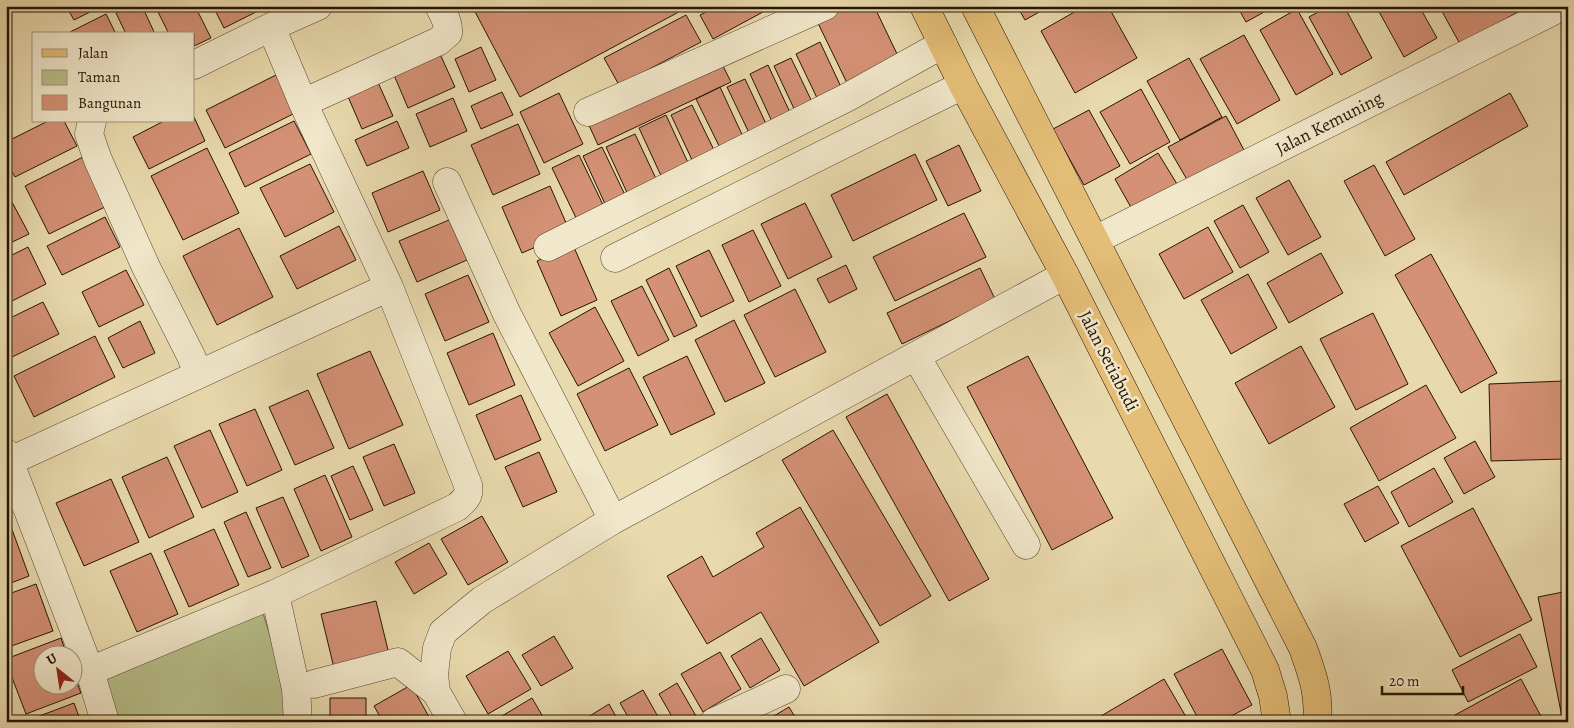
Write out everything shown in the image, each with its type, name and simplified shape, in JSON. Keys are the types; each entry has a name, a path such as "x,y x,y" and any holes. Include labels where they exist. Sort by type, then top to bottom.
{"main road":[{"name":"Jalan Setiabudi","path":"924,6 963,84 1065,275 1265,670 1273,696 1277,722"},
{"path":"975,6 1303,648 1314,681 1322,717"}],"street":[{"path":"195,65 318,6"},
{"path":"303,103 439,41 448,33 448,23 439,6"},
{"path":"588,112 824,6"},
{"name":"Jalan Kemuning","path":"1095,240 1563,6"},
{"path":"90,671 274,594 457,506 468,496 468,485 389,287 303,103 271,27"},
{"path":"548,247 846,98 943,44"},
{"path":"615,258 963,84"},
{"path":"92,122 89,134 98,160 146,267 191,356 198,374"},
{"path":"448,182 507,314 613,520"},
{"path":"314,684 398,662 443,632 482,600 613,520 1065,275"},
{"path":"105,722 90,671 8,459 389,287"},
{"path":"916,356 1026,545"},
{"path":"274,594 296,689 293,720"},
{"path":"436,692 435,661 443,632"},
{"path":"398,662 436,692 453,722"},
{"path":"714,722 786,688"}],"green space":[{"path":"261,607 294,712 267,722 109,722 94,676"}],"building":[{"path":"66,6 102,6 74,20"},
{"path":"130,6 142,6 154,32 125,32 116,13"},
{"path":"155,6 195,6 211,38 195,46 195,32 168,32"},
{"path":"213,6 268,6 224,28"},
{"path":"472,6 690,6 520,97"},
{"path":"718,6 774,6 713,39 700,15"},
{"path":"844,6 874,6 899,58 847,83 816,19"},
{"path":"1017,6 1050,6 1025,20"},
{"path":"1085,6 1108,6 1137,58 1075,93 1041,31"},
{"path":"1237,6 1275,6 1246,22"},
{"path":"1329,6 1344,6 1372,58 1341,75 1309,17"},
{"path":"1380,6 1419,6 1437,38 1404,57 1377,8"},
{"path":"1439,6 1514,6 1518,12 1460,44"},
{"path":"1297,9 1333,74 1296,95 1260,30"},
{"path":"106,14 115,32 70,32"},
{"path":"686,15 701,42 619,85 604,58"},
{"path":"1244,35 1280,100 1237,124 1200,59"},
{"path":"820,42 842,89 818,100 796,54"},
{"path":"481,47 496,80 469,92 455,59"},
{"path":"440,54 455,87 408,108 394,75"},
{"path":"791,58 814,106 797,115 774,66"},
{"path":"1189,58 1222,117 1180,140 1147,81"},
{"path":"720,60 731,82 598,145 588,123"},
{"path":"768,65 793,119 775,128 750,74"},
{"path":"276,75 295,113 225,148 206,110"},
{"path":"376,78 393,116 362,129 346,92"},
{"path":"745,79 768,128 751,137 727,87"},
{"path":"720,87 745,141 722,152 696,99"},
{"path":"1141,89 1170,142 1130,164 1100,112"},
{"path":"502,92 513,115 481,129 471,106"},
{"path":"559,93 583,144 544,163 520,112"},
{"path":"1510,93 1528,126 1404,195 1386,162"},
{"path":"453,98 467,131 430,147 416,114"},
{"path":"692,105 715,152 693,162 671,115"},
{"path":"1089,110 1120,166 1084,185 1053,129"},
{"path":"666,115 690,167 663,180 639,128"},
{"path":"1226,116 1245,152 1189,183 1168,147"},
{"path":"195,119 205,141 149,169 133,137 162,122 195,122"},
{"path":"294,121 311,154 245,187 229,153"},
{"path":"397,121 409,148 367,166 355,140"},
{"path":"46,122 65,122 77,146 15,177 6,160 6,142"},
{"path":"518,124 540,174 493,195 471,145"},
{"path":"635,134 658,183 629,197 606,147"},
{"path":"959,145 981,191 948,206 926,161"},
{"path":"602,147 626,197 606,206 583,156"},
{"path":"207,148 239,213 183,240 151,176"},
{"path":"1158,153 1177,184 1133,211 1115,179"},
{"path":"915,154 937,200 853,241 831,195"},
{"path":"579,155 605,209 578,222 552,168"},
{"path":"83,157 107,206 49,234 25,186"},
{"path":"310,164 334,212 285,237 260,188"},
{"path":"1374,165 1415,239 1385,256 1344,181"},
{"path":"423,171 440,210 388,232 372,193"},
{"path":"1289,180 1321,237 1288,255 1256,198"},
{"path":"550,186 570,232 522,253 502,207"},
{"path":"12,202 29,234 6,245 6,205"},
{"path":"805,203 832,257 788,279 761,224"},
{"path":"1243,205 1269,252 1240,268 1214,221"},
{"path":"964,213 986,257 895,301 873,257"},
{"path":"105,217 120,247 62,275 47,246"},
{"path":"449,220 467,260 417,282 399,241"},
{"path":"339,226 356,260 297,289 280,256"},
{"path":"1208,227 1233,272 1184,299 1159,254"},
{"path":"239,228 273,297 217,325 183,256"},
{"path":"753,230 781,286 749,302 722,245"},
{"path":"573,245 597,300 561,316 537,261"},
{"path":"28,247 46,284 6,304 6,258"},
{"path":"709,250 734,301 701,317 676,266"},
{"path":"1321,253 1343,293 1289,323 1267,283"},
{"path":"1431,254 1497,373 1461,393 1395,275"},
{"path":"846,265 857,289 829,303 817,279"},
{"path":"669,268 697,326 674,337 646,280"},
{"path":"980,268 995,299 902,344 887,313"},
{"path":"126,270 144,305 99,327 82,292"},
{"path":"1248,274 1277,328 1231,354 1201,300"},
{"path":"468,275 489,322 445,341 425,294"},
{"path":"642,286 669,340 638,356 611,301"},
{"path":"795,289 826,352 775,377 744,315"},
{"path":"43,302 59,334 6,360 6,320"},
{"path":"595,307 624,361 578,386 549,333"},
{"path":"1373,313 1408,384 1356,410 1320,339"},
{"path":"734,320 765,383 725,402 695,340"},
{"path":"140,321 155,353 123,368 108,338"},
{"path":"493,333 515,385 469,405 447,353"},
{"path":"95,336 115,377 34,417 14,376"},
{"path":"1301,346 1335,407 1269,444 1235,383"},
{"path":"370,351 403,425 349,449 317,374"},
{"path":"687,356 715,414 671,435 643,377"},
{"path":"1028,356 1113,518 1052,550 967,387"},
{"path":"629,368 658,425 605,451 577,394"},
{"path":"1564,381 1565,459 1491,461 1489,384"},
{"path":"1426,385 1456,438 1379,481 1350,428"},
{"path":"308,390 334,448 295,465 269,407"},
{"path":"887,394 989,579 949,601 846,417"},
{"path":"521,395 541,440 495,460 476,415"},
{"path":"255,409 282,470 247,486 219,424"},
{"path":"210,430 238,492 202,508 174,446"},
{"path":"833,430 931,596 880,626 782,460"},
{"path":"1475,441 1495,477 1464,494 1444,458"},
{"path":"394,444 415,493 384,506 363,457"},
{"path":"539,452 557,492 523,507 505,467"},
{"path":"167,457 194,517 149,538 122,477"},
{"path":"353,466 373,510 350,520 331,476"},
{"path":"1434,468 1453,502 1409,527 1391,492"},
{"path":"325,475 352,537 321,551 294,489"},
{"path":"111,479 139,542 84,566 56,503"},
{"path":"1378,486 1399,523 1365,542 1344,504"},
{"path":"283,497 309,556 282,568 256,508"},
{"path":"800,507 879,642 804,686 761,612 707,644 667,576 702,556 713,577 764,547 756,533"},
{"path":"1473,508 1532,620 1460,657 1401,546"},
{"path":"246,512 271,568 248,577 224,522"},
{"path":"482,516 508,562 468,585 441,539"},
{"path":"10,524 29,576 6,585 6,525"},
{"path":"214,529 239,585 189,607 164,551"},
{"path":"429,543 447,574 414,594 395,562"},
{"path":"151,553 178,614 137,632 110,571"},
{"path":"36,584 53,631 6,648 6,595"},
{"path":"1568,591 1568,722 1563,722 1538,597"},
{"path":"376,601 389,654 334,668 321,614"},
{"path":"1520,634 1537,667 1468,702 1452,670"},
{"path":"554,636 573,668 541,686 522,655"},
{"path":"61,638 64,646 40,646"},
{"path":"761,638 780,670 750,688 731,656"},
{"path":"32,649 32,696 73,696 26,714 6,659"},
{"path":"1222,649 1252,705 1220,722 1200,722 1174,674"},
{"path":"508,651 531,689 488,714 466,676"},
{"path":"720,652 741,689 703,712 681,674"},
{"path":"1164,679 1189,722 1104,722 1101,716"},
{"path":"1521,679 1544,722 1459,722 1455,715"},
{"path":"677,683 696,716 685,722 675,722 659,694"},
{"path":"411,685 432,722 383,722 374,706"},
{"path":"643,690 661,722 631,722 620,703"},
{"path":"330,698 366,698 366,722 330,722"},
{"path":"532,698 546,722 492,722"},
{"path":"74,703 81,722 26,722 26,721"},
{"path":"609,704 619,722 580,722"},
{"path":"789,707 798,722 764,722"}]}
